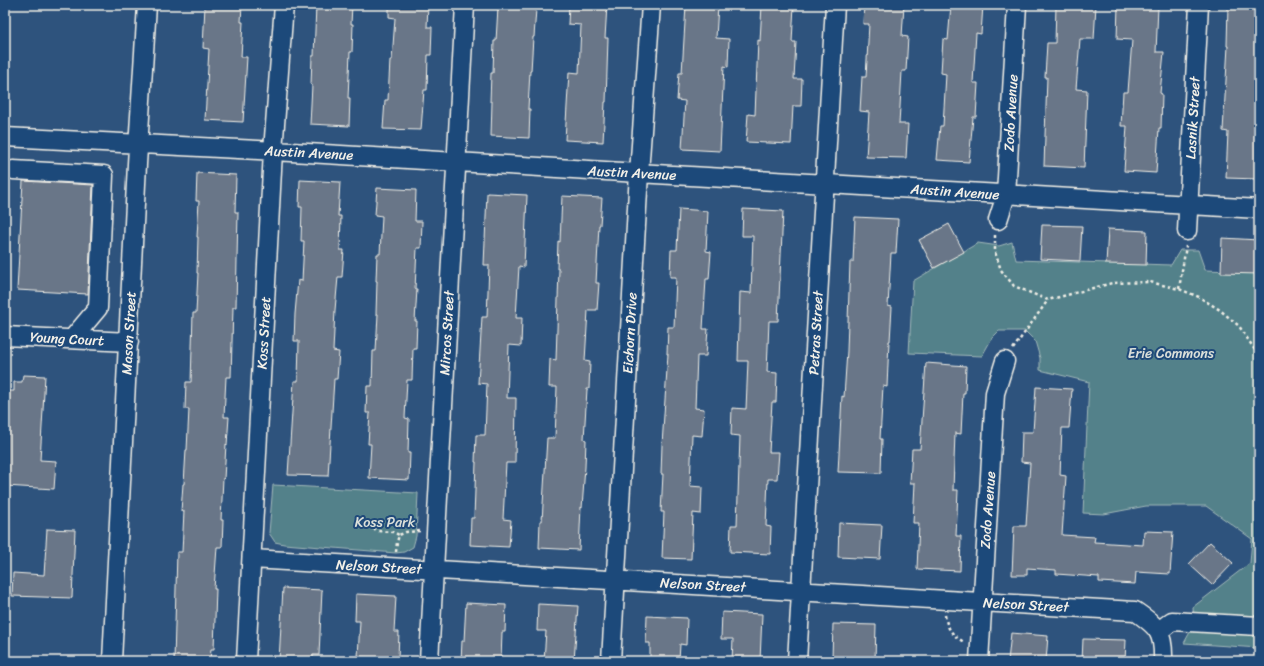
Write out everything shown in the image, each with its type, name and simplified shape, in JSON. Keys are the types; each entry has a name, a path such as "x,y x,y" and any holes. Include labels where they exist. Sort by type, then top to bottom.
{"street":[{"name":"Mason Street","path":"112,661 138,143 147,5"},
{"name":"Koss Street","path":"246,661 273,151 284,5"},
{"name":"Mircos Street","path":"429,661 465,5"},
{"name":"Eichorn Drive","path":"611,661 639,173 651,5"},
{"name":"Petras Street","path":"797,661 835,5"},
{"name":"Zodo Avenue","path":"998,220 1006,195 1017,5"},
{"name":"Lasnik Street","path":"1187,231 1199,5"},
{"name":"Austin Avenue","path":"5,137 138,143 1259,209"},
{"path":"13,170 104,175 98,308 72,339"},
{"name":"Young Court","path":"5,336 129,342"},
{"name":"Zodo Avenue","path":"979,661 995,392 1005,361"},
{"name":"Nelson Street","path":"252,559 1135,611 1155,626"},
{"path":"1163,661 1164,646 1155,626 1172,621 1259,626"}],"path":[{"path":"998,220 994,238 995,252 1001,270 1014,286 1048,300 1112,283 1150,282 1179,289 1199,297 1220,310 1239,326 1259,356"},
{"path":"1179,289 1186,248 1187,231"},
{"path":"1005,361 1048,300"},
{"path":"368,526 378,531 393,532 400,535"},
{"path":"396,553 397,542 400,535 406,532 420,531"},
{"path":"945,615 950,631 956,638 964,642"}],"green space":[{"name":"Erie Commons","path":"1012,242 1016,260 1171,265 1180,250 1198,250 1205,270 1259,272 1259,648 1184,643 1194,625 1193,607 1250,563 1252,539 1206,506 1146,506 1104,514 1083,513 1089,382 1040,370 1040,358 1035,341 1025,331 999,331 992,338 982,356 909,353 913,281 978,243 999,246"},
{"name":"Koss Park","path":"273,485 418,493 416,536 413,547 404,552 396,553 275,542 269,533"}],"building":[{"path":"205,5 242,5 241,22 243,22 241,57 247,57 243,122 205,120 209,49 203,48"},
{"path":"316,5 352,5 352,52 350,52 348,98 350,98 349,126 310,124 312,56 314,56"},
{"path":"389,5 428,5 427,27 432,27 431,55 428,55 427,90 424,90 421,130 383,129 385,100 388,100 390,60 392,60 395,18 389,17"},
{"path":"569,5 607,5 605,38 608,38 603,142 565,140 569,72 579,73 581,25 568,24"},
{"path":"686,5 718,5 716,38 729,39 728,67 724,66 720,151 682,149 685,101 677,100 679,73 682,73"},
{"path":"762,5 794,5 792,42 796,42 794,79 802,79 801,106 793,106 791,144 746,142 748,114 755,115 758,40 760,41"},
{"path":"864,5 904,5 902,36 908,37 906,71 902,71 899,124 908,124 906,158 866,157 869,112 860,111 862,77 866,77 869,24 863,24"},
{"path":"951,5 983,5 981,34 976,33 973,83 978,83 976,117 973,117 969,162 937,160 940,126 943,126 946,74 941,73 943,39 948,40"},
{"path":"1056,5 1096,5 1094,39 1080,39 1076,89 1087,90 1084,168 1044,166 1047,43 1055,43"},
{"path":"1118,5 1158,7 1156,52 1164,52 1160,93 1162,94 1161,128 1159,128 1156,173 1124,171 1127,126 1121,126 1123,92 1128,92 1132,40 1117,39"},
{"path":"1228,5 1259,5 1259,179 1226,178 1228,132 1223,131 1228,46"},
{"path":"498,7 536,9 530,71 528,109 530,109 529,138 491,136 491,73 493,73 494,41 496,41"},
{"path":"197,173 236,175 235,212 238,212 236,307 233,307 231,377 226,377 224,417 229,417 224,479 223,478 221,520 223,520 222,547 217,547 214,589 216,589 214,649 211,649 210,661 174,661 177,552 182,552 184,511 181,511 187,450 189,409 185,409 186,382 191,382 193,313 196,313 198,273 197,237 199,201 196,201"},
{"path":"300,180 340,182 338,216 341,216 340,250 344,250 342,277 338,277 335,310 333,351 339,352 337,379 334,379 328,476 288,475 294,381 298,381 299,341 294,341 295,314 298,280 302,281 304,241 301,241 302,207 299,207"},
{"path":"23,181 93,185 88,294 17,290"},
{"path":"377,188 416,190 415,221 422,221 421,248 417,248 415,289 417,289 415,321 417,321 416,348 413,348 412,380 407,380 405,418 409,419 409,480 369,478 371,444 368,444 370,413 366,413 367,386 372,386 373,351 376,351 378,314 376,314 377,254 380,254 382,216 375,215"},
{"path":"487,193 527,195 524,267 519,266 516,318 522,318 521,346 509,345 507,398 516,398 515,463 506,463 503,519 511,520 509,547 470,545 471,518 474,518 476,435 485,435 487,384 478,383 482,317 487,317 489,265 484,265"},
{"path":"562,196 602,198 596,283 599,283 597,310 588,310 585,361 590,362 589,389 587,389 584,439 586,440 585,467 579,550 539,548 547,438 555,438 557,387 549,387 550,359 556,360 559,269 557,269 558,241 560,242"},
{"path":"679,209 708,211 706,251 711,252 709,279 706,279 703,329 708,329 706,356 697,356 695,408 704,409 702,436 692,435 690,486 702,487 701,514 693,513 691,559 662,558 664,512 661,512 663,474 661,474 662,445 668,354 668,327 674,327 676,277 670,277 671,250 677,250"},
{"path":"743,209 783,211 778,321 769,321 767,372 777,373 776,402 772,402 769,452 779,452 777,479 768,479 766,526 771,527 770,554 730,552 731,525 737,525 740,436 731,435 732,408 746,409 748,361 738,361 740,292 751,293 753,236 742,236"},
{"path":"855,217 898,219 896,253 891,253 888,306 892,307 887,387 883,386 880,439 882,439 881,473 838,472 842,396 844,397 847,351 850,262 853,262"},
{"path":"949,224 964,252 934,268 919,240"},
{"path":"1042,225 1082,226 1080,261 1040,259"},
{"path":"1108,229 1147,231 1146,265 1106,264"},
{"path":"1222,238 1259,240 1259,274 1221,273"},
{"path":"926,363 966,366 961,434 955,433 953,490 958,490 956,536 961,536 960,571 917,569 919,523 913,523 915,483 910,483 912,449 920,449"},
{"path":"23,375 45,376 40,460 56,461 54,489 5,486 5,391 14,391 14,382 22,382"},
{"path":"1036,387 1072,389 1069,428 1062,428 1060,475 1066,476 1062,535 1095,537 1094,542 1143,545 1144,531 1173,532 1170,574 1136,572 1135,584 1099,582 1099,577 1056,574 1056,570 1027,568 1027,575 1012,575 1014,526 1026,526 1030,463 1021,462 1022,432 1033,432"},
{"path":"839,523 882,525 880,559 838,557"},
{"path":"47,529 75,530 72,598 12,596 13,573 44,575"},
{"path":"1210,542 1233,563 1212,585 1189,564"},
{"path":"283,588 322,590 319,655 313,655 313,661 279,661"},
{"path":"356,594 396,596 394,632 399,632 398,659 358,657 360,621 355,621"},
{"path":"466,603 506,605 505,632 502,632 501,661 461,661 462,641 464,641"},
{"path":"538,604 578,606 574,661 544,661 546,631 537,631"},
{"path":"722,612 762,614 760,661 732,661 733,639 721,639"},
{"path":"647,616 687,618 686,645 680,644 679,661 650,661 650,643 646,643"},
{"path":"833,624 876,625 875,660 832,658"},
{"path":"1011,633 1048,636 1046,661 1008,661"},
{"path":"1083,639 1126,640 1125,661 1082,661"}]}
